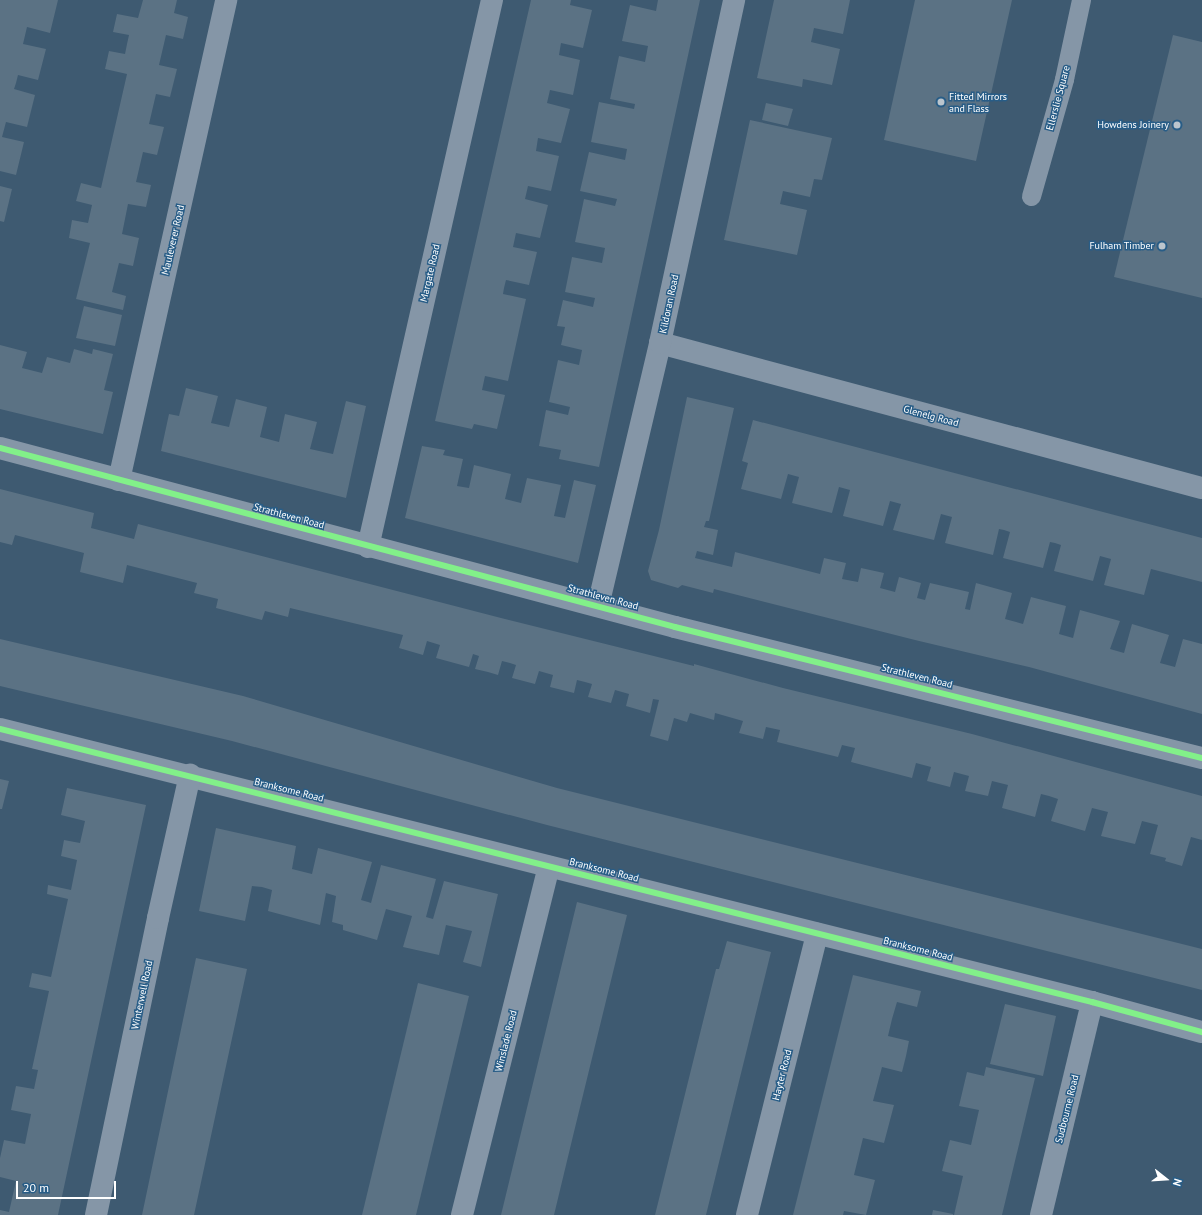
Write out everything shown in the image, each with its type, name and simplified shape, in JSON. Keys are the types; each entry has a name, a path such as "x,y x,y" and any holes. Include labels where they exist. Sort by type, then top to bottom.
{"street":[{"name":"Mauleverer Road","path":"119,480 226,0"},
{"name":"Margate Road","path":"368,547 492,0"},
{"name":"Kildoran Road","path":"598,606 660,343 734,0"},
{"name":"Glenelg Road","path":"660,343 1202,488"},
{"name":"Strathleven Road","path":"0,448 368,547 675,627 1202,758"},
{"name":"Branksome Road","path":"0,729 1092,1002 1202,1032"},
{"name":"Winterwell Road","path":"96,1215 158,918 190,776"},
{"name":"Winslade Road","path":"462,1215 549,867"},
{"name":"Hayter Road","path":"747,1215 818,934"},
{"name":"Sudbourne Road","path":"1041,1215 1092,1002"}],"lane":[{"name":"Ellerslie Square","path":"1032,196 1064,79 1081,0"}],"building":[{"path":"0,0 58,0 50,33 27,27 23,44 46,49 38,80 18,75 14,89 35,95 27,127 6,122 2,137 24,142 16,175 0,171"},
{"path":"143,0 177,0 174,13 188,17 183,39 166,35 159,65 177,69 170,97 156,94 149,124 164,127 157,155 143,152 136,182 151,185 146,207 128,204 122,234 139,238 133,266 119,263 112,292 126,296 123,310 76,299 90,243 69,238 72,220 88,223 92,205 76,201 81,183 101,188 127,74 105,69 109,51 125,54 129,35 113,32 117,14 138,18"},
{"path":"531,0 571,0 570,5 592,10 583,48 561,43 559,55 580,60 573,95 550,90 547,103 570,109 561,143 538,138 536,151 559,156 551,191 528,186 525,199 548,205 540,238 516,233 513,247 537,252 529,285 506,280 504,288 503,294 526,299 508,381 485,376 482,390 505,395 497,429 474,424 472,429 435,421"},
{"path":"658,0 700,0 599,467 559,459 561,450 539,446 546,410 568,415 570,407 549,402 558,360 579,365 582,350 561,345 565,327 557,326 563,300 593,307 595,298 565,292 572,257 602,263 605,248 575,242 584,199 615,206 617,199 580,191 589,152 625,160 627,149 591,142 599,102 634,109 635,104 610,99 619,56 645,62 648,46 622,41 630,5 656,11"},
{"path":"774,0 850,0 843,34 814,28 811,42 840,49 832,85 803,79 802,87 757,78"},
{"path":"915,0 1012,0 976,161 884,140"},
{"name":"Fulham Timber","path":"1173,35 1202,42 1202,298 1114,277"},
{"path":"766,103 793,109 788,126 762,120"},
{"path":"750,120 832,138 822,180 814,179 810,197 783,191 780,204 807,210 797,255 724,240"},
{"path":"0,186 12,189 4,222 0,221"},
{"path":"84,306 122,315 115,346 76,338"},
{"path":"0,345 27,352 22,368 42,373 47,357 70,363 74,349 92,354 93,349 113,354 104,390 113,392 103,434 0,409"},
{"path":"186,388 218,396 211,423 229,427 236,399 267,407 260,437 279,442 285,414 317,422 310,449 333,454 346,401 366,406 346,498 161,451 169,414 179,416"},
{"path":"687,397 734,408 709,521 706,521 704,527 718,530 713,555 697,551 695,558 732,567 735,552 820,574 824,558 846,563 842,579 858,582 861,568 884,573 880,588 895,592 899,577 921,583 917,598 925,600 930,583 969,592 965,609 970,610 976,583 1012,593 1005,619 1023,624 1031,597 1066,606 1059,634 1073,638 1080,610 1120,621 1110,649 1124,653 1132,624 1169,635 1160,663 1175,667 1183,639 1202,644 1202,714 1029,667 714,589 713,593 682,585 678,588 651,580 648,571 659,530"},
{"path":"753,420 1202,538 1202,582 1151,569 1144,595 1104,585 1111,559 1100,556 1093,581 1054,571 1061,545 1055,543 1050,542 1043,568 1003,558 1010,532 1004,530 999,529 993,555 945,543 952,517 941,514 934,540 893,530 901,504 890,501 883,526 843,516 850,490 839,487 832,513 792,503 799,477 788,474 781,499 741,489 748,463 742,461"},
{"path":"422,446 445,450 443,455 463,459 457,486 469,488 474,465 511,474 505,499 521,503 527,478 561,485 554,516 565,518 574,480 596,485 578,563 405,518"},
{"path":"0,489 94,513 91,528 134,539 138,524 501,618 694,666 694,664 783,688 972,734 1202,796 1202,840 1191,837 1182,866 1165,861 1166,858 1150,854 1158,825 1142,821 1135,844 1101,836 1108,812 1092,808 1085,831 1051,821 1058,799 1049,796 1041,794 1035,817 1002,808 1008,785 992,781 988,796 965,791 969,776 954,772 950,787 927,781 931,767 916,763 912,778 851,762 855,748 842,745 838,757 777,742 780,730 766,727 763,739 739,733 743,721 715,713 714,720 690,713 687,722 674,718 668,741 650,736 659,700 653,699 650,713 626,706 629,694 615,690 611,703 588,697 592,684 585,682 577,680 574,693 550,687 553,675 539,671 535,684 512,678 516,665 502,661 498,675 475,669 479,656 473,654 469,667 436,658 440,645 427,641 423,655 399,648 403,635 290,608 288,617 265,611 262,620 216,608 218,599 194,593 197,583 127,565 123,583 80,572 84,553 15,535 12,545 0,542"},
{"path":"0,639 243,696 557,788 1202,949 1202,990 547,825 232,741 0,686"},
{"path":"0,779 9,781 2,809 0,809"},
{"path":"67,788 146,805 58,1215 0,1215 0,1210 9,1212 16,1181 0,1177 0,1158 4,1140 25,1144 31,1114 11,1110 16,1086 34,1089 38,1070 32,1069 49,991 29,987 32,973 51,977 68,899 47,894 48,885 71,890 77,860 61,856 64,840 80,843 85,821 61,815"},
{"path":"216,828 296,846 292,869 312,874 318,848 372,862 361,900 371,903 381,865 436,879 426,917 433,919 444,881 498,894 481,967 463,962 472,931 446,925 439,955 403,947 412,916 386,909 377,940 343,930 343,925 332,922 336,896 326,893 320,925 268,911 272,890 262,887 252,886 245,921 199,911"},
{"path":"577,902 627,915 554,1215 501,1215"},
{"path":"727,941 771,952 706,1215 655,1215 716,969 719,969"},
{"path":"196,958 247,969 194,1215 142,1215"},
{"path":"853,975 921,991 917,1007 897,1002 892,1019 888,1036 909,1041 906,1056 902,1072 882,1067 873,1101 894,1105 884,1143 863,1138 854,1175 875,1180 866,1215 844,1211 843,1215 793,1215"},
{"path":"418,983 469,996 416,1215 362,1215"},
{"path":"1005,1004 1056,1016 1043,1076 990,1064"},
{"path":"986,1067 1035,1078 1002,1215 954,1215 963,1176 942,1171 950,1140 971,1145 979,1110 959,1106 967,1072 984,1076"},
{"path":"933,1210 953,1214 953,1215 932,1215"}],"cycle path":[{"path":"0,448 675,627 1202,758"},
{"path":"0,729 1092,1002 1202,1032"}],"place":[{"name":"Fitted Mirrors and Flass","path":"941,102"},
{"name":"Howdens Joinery","path":"1177,125"},
{"name":"Fulham Timber","path":"1162,246"}]}
